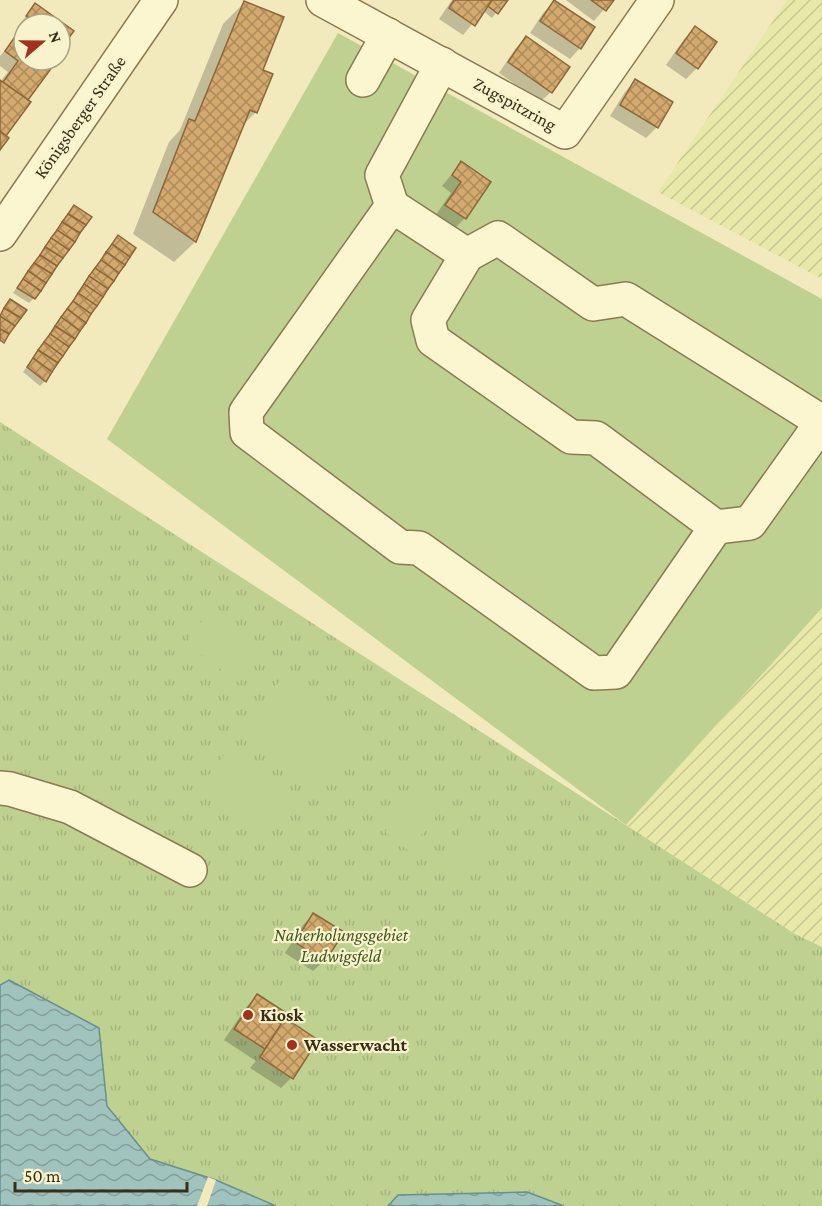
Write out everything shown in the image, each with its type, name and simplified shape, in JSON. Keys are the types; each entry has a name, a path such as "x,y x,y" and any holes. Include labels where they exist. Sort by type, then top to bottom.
{"street":[{"name":"Königsberger Straße","path":"0,234 161,0"},
{"name":"Zugspitzring","path":"344,5 388,35 442,64 566,142 657,0"},
{"path":"363,80 388,35"},
{"path":"442,64 382,175 392,206 467,255"},
{"path":"392,206 246,412 247,432 400,547 419,548 594,673 616,672 716,527"},
{"path":"498,238 593,304 626,299 822,422 750,523 716,527 596,438 572,437 433,340 428,320 467,255 498,238"},
{"path":"0,788 70,807 190,870"}],"green space":[{"path":"787,0 822,0 822,279 658,192"},
{"path":"338,33 822,299 822,608 626,825 107,439"},
{"name":"Naherholungsgebiet Ludwigsfeld","path":"0,422 795,934 822,947 822,1206 564,1206 527,1192 398,1195 388,1206 276,1206 216,1180 150,1159 107,1106 99,1028 9,980 0,985"},
{"path":"822,608 822,947 795,934 626,825"},
{"path":"206,616 259,656 239,683 186,643"},
{"path":"282,678 361,737 323,787 245,728"},
{"path":"230,747 295,796 265,834 201,785"},
{"path":"418,788 443,806 409,851 385,832"},
{"path":"468,822 492,840 458,885 434,867"}],"water":[{"path":"9,980 99,1028 107,1106 150,1159 216,1180 276,1206 0,1206 0,985"},
{"path":"527,1192 564,1206 388,1206 398,1195"}],"pier":[{"path":"208,1177 216,1180 207,1206 197,1206"}],"building":[{"path":"454,0 492,0 475,26 449,8"},
{"path":"492,0 508,0 498,14 488,6"},
{"path":"554,0 595,27 581,49 540,21"},
{"path":"591,0 614,0 606,11"},
{"path":"244,1 284,17 263,70 273,74 257,113 250,110 196,242 153,212 189,119 195,121"},
{"path":"35,3 48,12 29,12"},
{"path":"695,26 717,42 698,69 676,53"},
{"path":"526,36 570,67 552,93 508,62"},
{"path":"12,41 12,56 5,51"},
{"path":"12,69 12,72 49,72 28,100 3,82"},
{"path":"635,79 673,102 658,128 620,105"},
{"path":"0,80 31,102 6,136 0,131"},
{"path":"0,131 9,138 0,150"},
{"path":"461,161 491,182 466,219 445,205 461,182 452,175"},
{"path":"74,205 92,217 86,225 68,214"},
{"path":"68,214 86,225 80,233 62,222"},
{"path":"62,222 80,233 75,242 57,230"},
{"path":"57,230 75,242 69,250 51,238"},
{"path":"118,235 136,248 130,257 112,244"},
{"path":"51,238 69,250 63,258 45,247"},
{"path":"112,244 130,257 125,265 106,252"},
{"path":"45,247 63,258 57,266 40,255"},
{"path":"106,252 125,265 119,273 101,260"},
{"path":"40,255 57,266 52,274 34,263"},
{"path":"101,260 119,273 114,281 95,268"},
{"path":"34,263 52,274 46,283 28,271"},
{"path":"95,268 114,281 108,289 89,276"},
{"path":"28,271 46,283 41,291 23,279"},
{"path":"89,276 108,289 103,297 84,284"},
{"path":"23,279 41,291 35,299 17,288"},
{"path":"84,284 103,297 97,306 78,293"},
{"path":"78,293 97,306 91,314 73,301"},
{"path":"10,299 27,310 21,318 4,308"},
{"path":"73,301 91,314 86,323 67,309"},
{"path":"4,308 21,318 15,326 0,316"},
{"path":"67,309 86,323 80,331 61,317"},
{"path":"0,316 15,326 9,334 0,329"},
{"path":"61,317 80,331 75,339 55,326"},
{"path":"55,326 75,339 69,347 50,334"},
{"path":"0,329 9,334 4,343 0,340"},
{"path":"50,334 69,347 63,356 44,342"},
{"path":"44,342 63,356 58,363 38,350"},
{"path":"38,350 58,363 52,372 33,358"},
{"path":"33,358 52,372 46,382 27,367"},
{"path":"313,913 344,932 325,962 295,942"},
{"path":"257,994 288,1014 265,1049 234,1029"},
{"name":"Wasserwacht","path":"285,1018 318,1040 293,1079 260,1057"}],"place":[{"name":"Kiosk","path":"248,1015"},
{"name":"Wasserwacht","path":"292,1045"}]}
